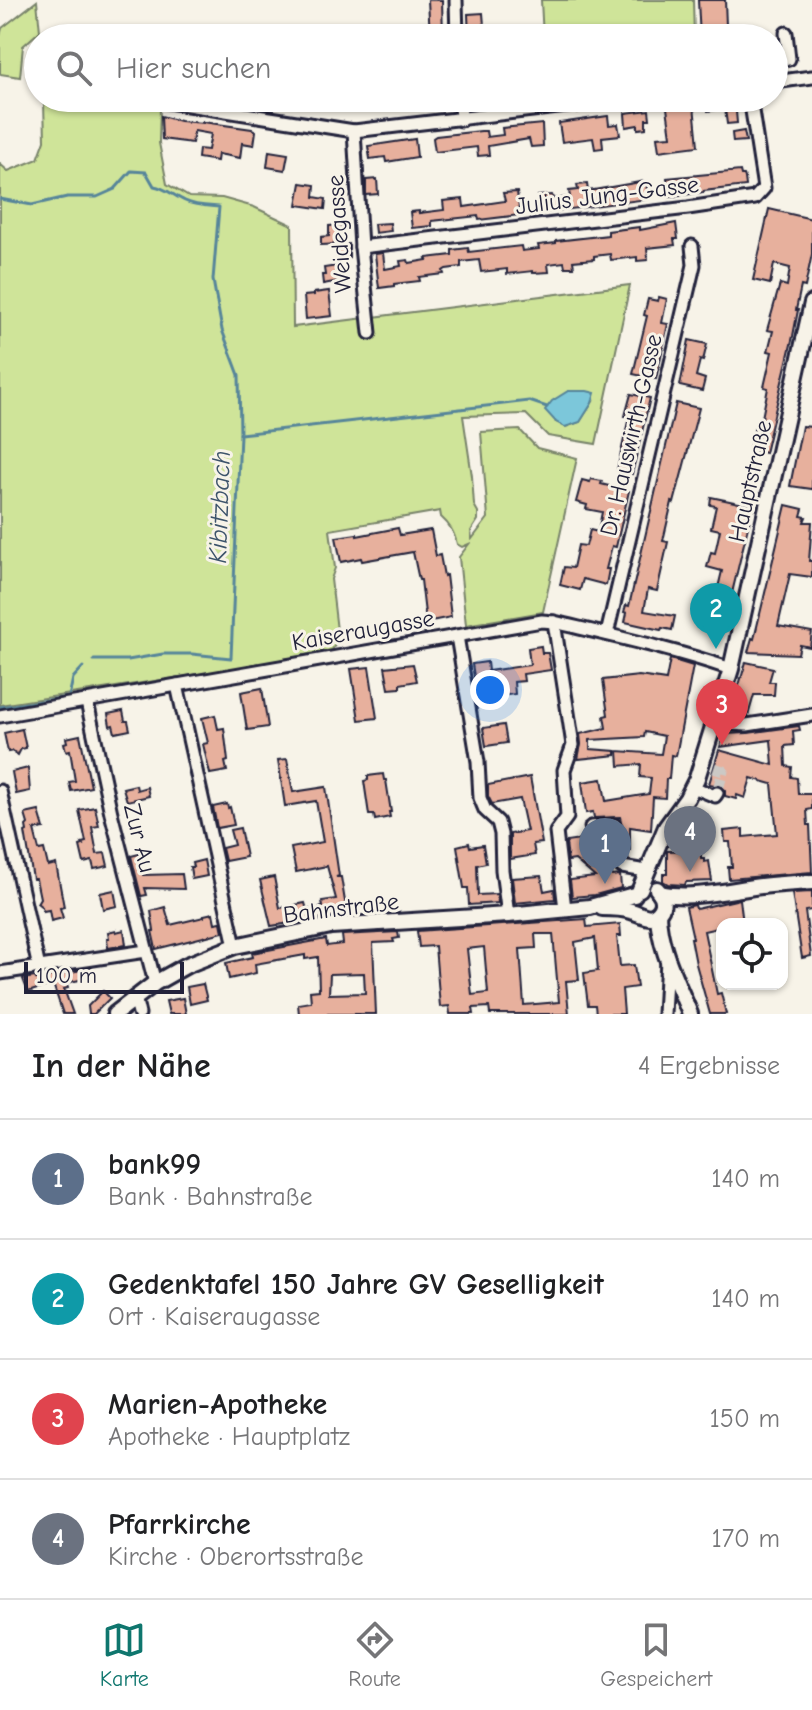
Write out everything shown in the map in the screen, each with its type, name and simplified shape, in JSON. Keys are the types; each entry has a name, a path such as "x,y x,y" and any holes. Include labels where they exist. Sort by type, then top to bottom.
{"main road":[{"name":"Hauptstraße","path":"649,902 646,871 666,827 708,766 715,723 731,669 812,303"},
{"path":"656,850 649,902 656,939 690,1014"},
{"name":"Bahnstraße","path":"115,1014 155,983 187,965 235,946 331,926 508,915 812,882"}],"street":[{"path":"456,0 457,24"},
{"path":"788,50 789,59"},
{"path":"788,80 812,77"},
{"path":"233,112 354,131 524,112"},
{"path":"461,112 461,120"},
{"name":"Julius Jung-Gasse","path":"361,247 755,198 764,188 752,112"},
{"name":"Weidegasse","path":"354,131 370,333"},
{"name":"Dr. Hauswirth-Gasse","path":"607,634 694,265 692,246"},
{"name":"Kaiseraugasse","path":"0,716 542,621 607,634 731,669"},
{"path":"554,622 573,745 564,770 567,817 556,832 565,909"},
{"path":"457,636 478,762 480,798 485,810 498,822 501,834 508,915"},
{"path":"177,685 235,946"},
{"name":"Zur Au","path":"87,702 111,813 155,983"},
{"path":"715,723 747,725 812,715"},
{"path":"693,787 715,796 717,793"},
{"path":"0,791 39,968"},
{"path":"591,827 614,825 622,867 646,871"},
{"path":"0,973 146,951"},
{"path":"664,1014 666,957"},
{"path":"135,997 139,1014"}],"green space":[{"path":"541,0 693,0 694,24 542,24"},
{"path":"37,1 39,24 24,24 20,77 0,74 2,28"},
{"path":"44,112 160,112 159,143 167,184 189,197 222,198 254,207 292,225 293,327 630,285 596,444 548,436 526,414 463,416 474,505 478,512 478,520 471,531 472,539 488,518 481,432 520,430 537,448 577,458 543,612 466,625 459,557 469,544 462,547 457,544 440,511 330,530 335,568 331,579 338,639 332,650 232,669 0,705 0,164 8,171 38,159 45,140","holes":["592,403 580,422 566,427 556,422"]}],"water":[{"path":"568,391 595,393 580,422 565,427 545,410 552,401"}],"building":[{"path":"428,0 442,0 443,24 429,24"},
{"path":"698,0 725,0 726,24 699,24"},
{"path":"483,13 484,24 468,24 468,14"},
{"path":"649,112 646,128 638,129 638,125 626,127 625,113"},
{"path":"668,112 695,112 698,146 659,151 657,137 671,136"},
{"path":"725,112 736,112 737,123 727,124"},
{"path":"161,116 252,129 256,131 254,145 242,143 240,158 218,154 217,161 198,158 199,149 208,150 211,134 194,131 192,143 162,139"},
{"path":"608,116 609,125 618,124 620,135 602,137 603,148 595,149 593,138 562,142 559,123"},
{"path":"542,124 543,146 531,147 529,139 488,146 489,155 478,156 477,147 435,152 433,138 436,136 486,131 487,137 503,135 502,128"},
{"path":"744,131 746,141 733,142 732,133"},
{"path":"415,139 417,157 386,162 385,157 370,159 368,146"},
{"path":"269,151 288,154 285,170 267,167"},
{"path":"740,171 746,186 669,197 667,178"},
{"path":"377,179 378,194 366,195 366,180"},
{"path":"646,181 648,199 540,213 538,196 552,195 553,199 570,197 569,191 578,190 577,185 587,184 588,191"},
{"path":"301,183 315,185 314,197 326,199 325,209 297,205"},
{"path":"517,192 520,215 432,221 432,226 412,228 410,212 444,210 443,201 463,199 464,207 505,201 503,193"},
{"path":"769,209 812,219 812,254 805,287 801,286 793,336 765,453 749,449 755,427 760,428 768,388 764,387 773,331 767,330 780,284 787,286 790,268 774,264 770,284 753,280"},
{"path":"390,223 391,231 375,233 374,224"},
{"path":"676,223 678,239 674,239 675,245 647,248 648,260 637,261 637,257 611,260 610,254 573,261 574,267 565,267 564,262 548,264 549,272 507,274 507,269 481,272 479,260 461,262 461,267 446,269 444,274 419,277 420,281 379,288 375,254 383,253 385,269 401,266 400,261 408,260 409,263 452,255 452,250 468,248 469,252 521,246 522,251 539,249 538,245 608,235 608,231 640,227 640,230"},
{"path":"341,225 342,244 321,245 321,237 329,236 329,226"},
{"path":"349,244 349,258 336,255 336,245"},
{"path":"338,266 340,281 323,284 324,268"},
{"path":"329,291 332,316 306,319 304,296"},
{"path":"659,297 667,299 662,323 668,324 656,379 633,374 648,299 658,301"},
{"path":"689,340 707,344 696,376 705,379 702,391 680,386"},
{"path":"631,394 650,398 632,474 617,470"},
{"path":"676,403 699,408 663,541 668,542 657,591 648,589 644,611 675,616 672,630 661,630 625,622 627,613 624,612 626,605 629,606"},
{"path":"802,426 812,427 812,489 790,486"},
{"path":"591,479 629,491 616,547 612,546 606,569 609,569 606,585 583,579 580,590 560,585 564,567 573,568 578,545 586,546 590,530 598,532 602,512 586,509 587,505 576,502 582,480 590,482"},
{"path":"711,497 753,506 725,622 708,618 722,571 707,567 711,552 715,553 720,530 711,528 716,506 710,505"},
{"path":"786,505 803,509 801,516 806,517 804,522 812,522 809,561 812,561 812,577 790,574 778,626 812,632 810,647 800,645 798,654 748,652 754,639"},
{"path":"398,528 400,535 431,530 436,556 440,555 446,575 451,617 426,622 421,580 413,552 341,562 336,537"},
{"path":"541,646 542,653 548,653 551,670 523,674 524,681 514,682 515,694 478,702 472,664 487,662 488,671 530,665 528,648"},
{"path":"670,659 693,666 676,756 671,755 665,798 653,797 651,830 630,827 628,851 620,817 594,818 593,812 586,813 582,782 602,779 606,801 649,794 651,778 640,777 641,764 619,766 618,751 661,754 664,736 645,732 644,737 590,740 590,749 616,751 616,755 578,759 580,734 606,728 604,716 608,715 603,680 639,676 666,680"},
{"path":"746,662 773,668 769,682 775,682 774,695 754,695 748,716 732,716 731,712"},
{"path":"413,664 417,681 389,689 385,667"},
{"path":"369,667 377,718 359,720 351,669"},
{"path":"262,688 268,727 247,730 241,692"},
{"path":"123,711 130,730 115,733 108,714"},
{"path":"215,715 218,729 224,728 228,761 225,762 227,771 210,774 203,744 208,743 202,718"},
{"path":"504,725 507,743 486,746 483,728"},
{"path":"799,726 800,730 793,731 794,745 785,746 786,766 792,767 791,777 797,778 798,794 812,794 812,809 807,810 812,872 729,879 728,867 732,867 730,842 725,842 724,831 743,829 743,837 777,834 772,784 751,778 745,798 737,795 736,799 725,796 721,786 709,784 719,750 773,765 771,740 720,747 724,734"},
{"path":"22,729 26,748 21,749 18,755 8,752 4,733"},
{"path":"80,735 91,787 71,791 69,782 75,781 70,750 66,751 64,743 67,742 66,738"},
{"path":"287,759 293,792 326,787 339,876 336,877 341,877 347,914 271,926 260,880 274,877 280,908 305,903 307,910 323,907 322,901 336,899 327,866 296,872 291,848 323,842 316,801 285,806 278,760"},
{"path":"28,768 30,791 16,794 12,772"},
{"path":"383,774 391,812 390,817 375,820 374,815 369,815 364,781 368,780 368,776"},
{"path":"530,777 542,843 533,844 535,855 510,859 510,834 527,831 520,799 492,804 488,785"},
{"path":"136,785 137,790 147,787 149,796 127,801 123,788"},
{"path":"227,804 234,825 217,828 213,807"},
{"path":"95,807 99,826 92,827 97,854 105,853 108,866 94,869 92,861 84,863 80,846 86,842 79,810"},
{"path":"39,811 44,828 34,830 39,850 44,849 48,866 56,864 64,907 60,908 63,918 51,921 49,910 43,911 37,903 40,898 36,879 33,879 25,832 28,824 25,814"},
{"path":"240,828 246,857 225,861 222,848 234,845 230,830"},
{"path":"608,836 612,876 620,875 621,888 572,897 570,880 595,877 575,860 568,861 566,842"},
{"path":"469,843 470,847 483,845 486,863 477,865 478,895 497,894 498,903 469,905 468,888 464,888 457,846"},
{"path":"667,851 701,852 704,862 709,861 712,881 686,882 685,885 663,881 663,874 667,874"},
{"path":"139,854 143,875 182,874 184,889 145,888 147,895 141,896 131,856"},
{"path":"204,860 207,876 192,879 192,863"},
{"path":"541,876 544,891 554,889 555,899 515,903 512,878"},
{"path":"114,890 117,906 103,909 100,893"},
{"path":"812,892 812,910 805,911 811,956 802,958 792,893"},
{"path":"740,899 742,918 716,918 716,928 704,931 717,994 721,993 726,1014 710,1014 696,964 686,907 695,905 696,909"},
{"path":"165,907 170,925 213,913 215,923 221,922 223,932 156,949 151,911"},
{"path":"586,919 587,927 620,924 621,936 617,936 620,966 634,965 637,987 622,989 624,1014 596,1014 595,1005 588,1005 584,973 598,971 595,938 575,942 579,980 566,981 569,1014 490,1014 489,1007 473,1008 474,1014 450,1014 449,1006 440,1007 435,946 419,947 417,931","holes":["535,934 553,934 559,1002 524,1005 520,949 536,948","484,947 488,993 472,995 467,949"]},
{"path":"124,930 126,945 108,948 108,932"},
{"path":"398,932 399,938 393,939 394,942 373,943 376,1014 299,1014 298,1004 311,1002 310,991 319,990 318,957 305,959 305,955 255,964 256,973 229,979 226,963 253,957 252,953 326,939 327,946 343,944 342,935","holes":["364,973 365,993 329,994 330,974"]},
{"path":"91,968 93,977 66,983 68,988 64,989 73,1014 63,1014 53,984 28,992 23,979 36,979"},
{"path":"203,984 207,1000 190,1004 187,987"},
{"path":"103,991 110,998 94,1014 89,1014 88,1006"},
{"path":"183,998 186,1014 169,1014 166,1001"}],"waterway":[{"path":"0,199 32,205 67,197 97,197 115,189 131,171 146,172 154,186 189,203 219,207 213,280 222,330 239,375 240,434"},
{"name":"Kibitzbach","path":"94,660 128,660 163,654 231,658 240,434 529,401 547,407"},
{"name":"Kibitzbach","path":"0,707 69,697 73,678 83,667"}],"tunnel":[{"path":"714,768 723,771 717,793"}],"place":[{"name":"Gedenktafel 150 Jahre GV Geselligkeit","path":"716,649"},
{"name":"Marien-Apotheke","path":"722,745"},
{"name":"Pfarrkirche","path":"690,872"},
{"name":"bank99","path":"605,884"}]}
